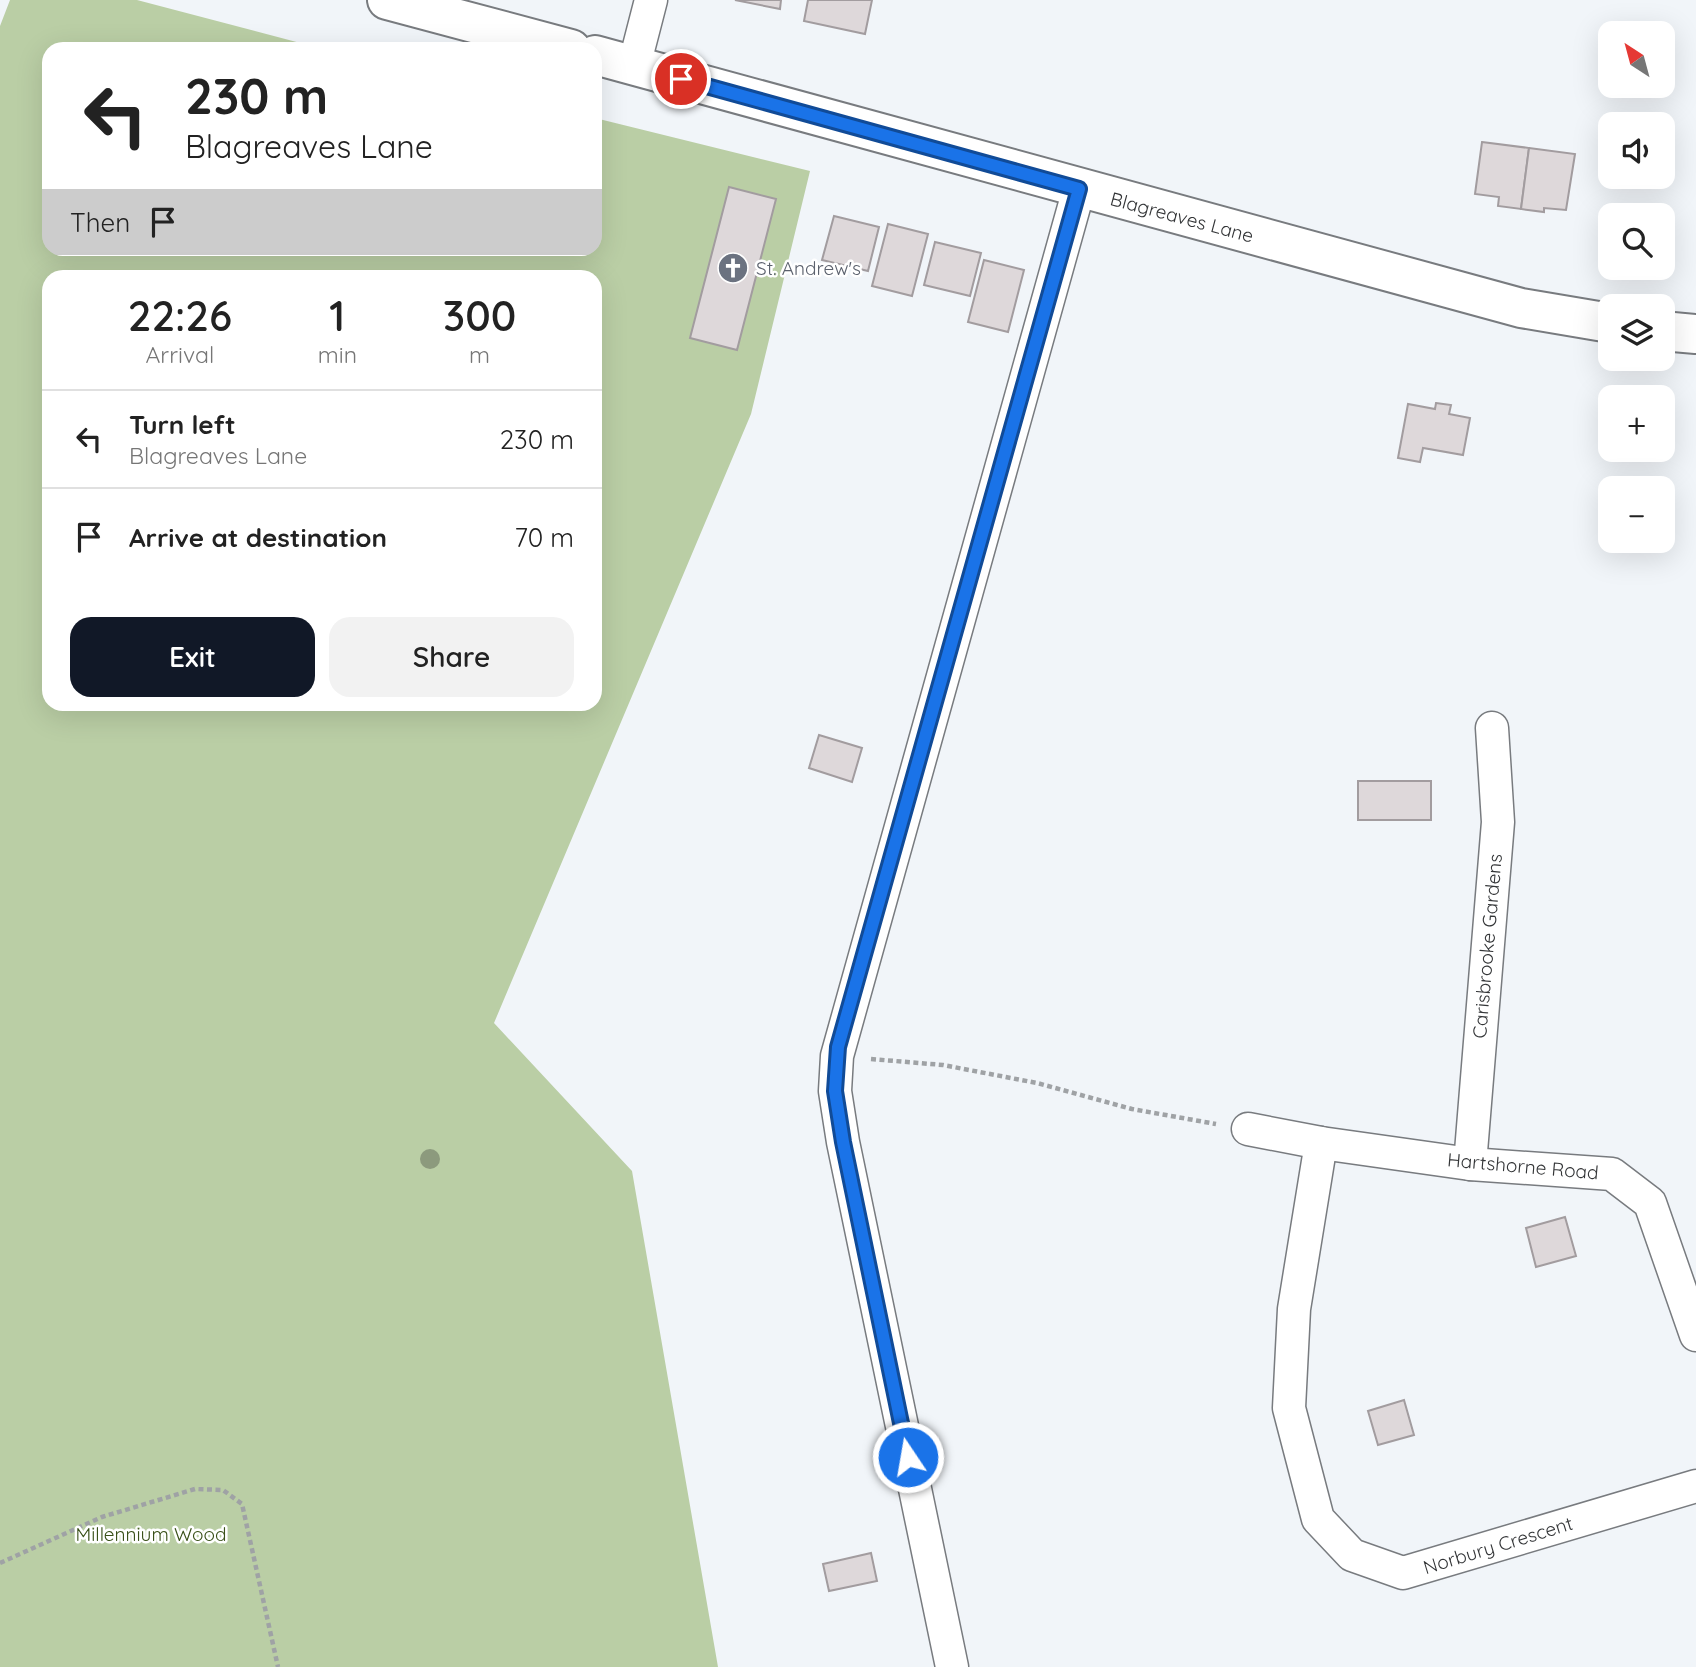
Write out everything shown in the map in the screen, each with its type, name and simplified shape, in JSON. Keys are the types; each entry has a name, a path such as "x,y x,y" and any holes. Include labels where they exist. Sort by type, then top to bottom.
{"street":[{"path":"387,0 545,42"},
{"path":"634,66 651,0"},
{"name":"Blagreaves Lane","path":"602,57 1521,308 1598,321"},
{"path":"952,1667 843,1142 835,1091 837,1056 1079,189"},
{"path":"1675,332 1696,334"},
{"name":"Carisbrooke Gardens","path":"1470,1164 1497,822 1492,728"},
{"name":"Hartshorne Road","path":"1248,1129 1321,1143 1470,1164 1612,1174 1650,1203 1696,1335"},
{"name":"Norbury Crescent","path":"1321,1143 1294,1309 1289,1408 1318,1519 1352,1555 1403,1573 1696,1486"}],"path":[{"path":"837,1056 943,1065 1037,1083 1132,1109 1248,1129"},
{"path":"0,1563 102,1517 194,1489 223,1490 242,1504 278,1667"}],"green space":[{"name":"Millennium Wood","path":"10,0 137,0 296,42 42,42 42,256 602,256 602,120 810,171 751,414 494,1023 632,1171 718,1667 0,1667 0,26"}],"building":[{"path":"735,0 781,0 780,9"},
{"path":"808,0 872,0 865,34 804,21"},
{"path":"1482,142 1529,148 1521,209 1498,206 1499,197 1475,194"},
{"path":"1529,148 1575,154 1566,210 1544,208 1544,212 1521,209"},
{"name":"St. Andrew's","path":"729,187 776,199 737,350 690,338"},
{"path":"834,216 879,227 868,271 822,260"},
{"path":"888,224 928,234 912,296 872,286"},
{"path":"935,242 981,253 970,296 924,285"},
{"path":"984,260 1024,270 1008,332 968,322"},
{"path":"1436,403 1451,405 1449,414 1470,418 1463,455 1423,448 1420,462 1398,458 1408,404 1435,409"},
{"path":"819,735 862,748 852,782 809,768"},
{"path":"1358,781 1431,781 1431,820 1358,820"},
{"path":"1565,1217 1576,1256 1536,1267 1526,1228"},
{"path":"1404,1400 1414,1435 1378,1445 1368,1411"},
{"path":"871,1553 877,1581 829,1591 823,1564"}],"place":[{"name":"St. Andrew's","path":"733,268"}],"route":[{"path":"681,79 1079,189 838,1047 835,1091 843,1142 908,1457"}]}
